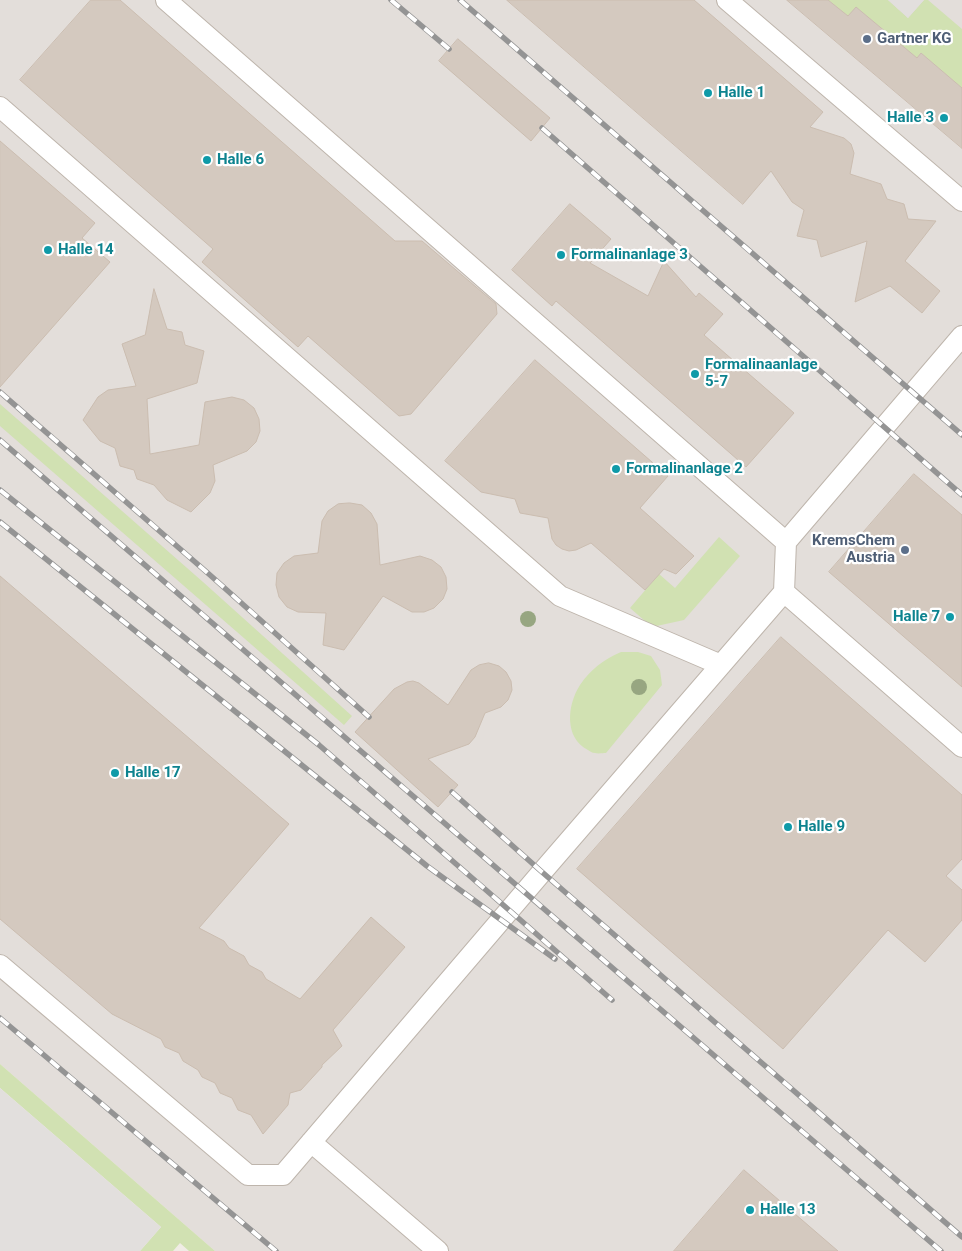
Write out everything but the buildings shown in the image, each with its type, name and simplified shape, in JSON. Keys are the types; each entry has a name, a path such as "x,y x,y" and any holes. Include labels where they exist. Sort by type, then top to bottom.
{"lane":[{"path":"166,0 786,542"},
{"path":"727,0 962,201"},
{"path":"0,107 560,596 721,665"},
{"path":"0,965 248,1175 283,1175 784,592 786,542 962,336"},
{"path":"784,592 962,747"},
{"path":"311,1142 438,1251"}],"shaded area":[{"path":"0,0 962,0 962,1251 215,1251 0,1064"},
{"path":"888,0 924,0 908,18"},
{"path":"0,1088 161,1227 140,1251 0,1251"}],"green space":[{"path":"828,0 888,0 908,18 924,0 928,0 962,29 962,88 921,53 917,58 856,7 848,16"},
{"path":"0,404 352,716 344,725 0,426"},
{"path":"719,537 740,556 684,620 652,627 630,608 659,574 675,588"},
{"path":"621,652 638,652 651,656 660,670 662,685 606,753 593,753 580,745 571,729 570,711 572,702 580,685 589,674 603,662"},
{"path":"0,1064 215,1251 189,1251 180,1243 173,1251 140,1251 161,1227 0,1088"}],"railway":[{"path":"391,0 449,49"},
{"path":"460,0 962,435"},
{"path":"542,128 962,495"},
{"path":"0,392 369,717"},
{"path":"0,440 941,1251"},
{"path":"0,490 319,745 612,1000"},
{"path":"0,522 427,866 555,959"},
{"path":"452,792 962,1237"},
{"path":"0,1018 276,1251"}],"place":[{"name":"Gartner KG","path":"867,39"},
{"name":"Halle 1","path":"708,93"},
{"name":"Halle 3","path":"944,118"},
{"name":"Halle 6","path":"207,160"},
{"name":"Halle 14","path":"48,250"},
{"name":"Formalinanlage 3","path":"561,255"},
{"name":"Formalinaanlage 5-7","path":"695,374"},
{"name":"Formalinanlage 2","path":"616,469"},
{"name":"KremsChem Austria","path":"905,550"},
{"name":"Halle 7","path":"950,617"},
{"name":"Halle 17","path":"115,773"},
{"name":"Halle 9","path":"788,827"},
{"name":"Halle 13","path":"750,1210"}]}
